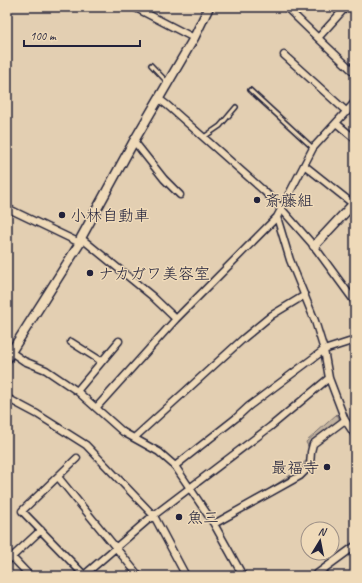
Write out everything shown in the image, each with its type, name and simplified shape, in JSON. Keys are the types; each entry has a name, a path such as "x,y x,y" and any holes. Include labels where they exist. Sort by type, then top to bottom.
{"street":[{"path":"134,7 194,38"},
{"path":"209,7 194,38 134,142 80,241 8,354 46,370 77,391 124,432 159,452 175,466 214,524 243,576"},
{"path":"286,7 355,73"},
{"path":"318,38 346,7"},
{"path":"284,55 347,112"},
{"path":"159,99 264,191 282,209 353,293 355,302"},
{"path":"96,408 176,318 277,217 313,148 355,102"},
{"path":"336,123 355,140"},
{"path":"134,142 164,179 180,195"},
{"path":"304,165 354,203 314,246"},
{"path":"7,208 80,241 152,296 176,318"},
{"path":"277,217 290,260 315,321 324,350 329,378 344,420 355,435"},
{"path":"134,438 250,333 272,315 305,295"},
{"path":"175,466 249,406 324,350 355,340"},
{"path":"77,391 119,341"},
{"path":"70,342 101,361"},
{"path":"77,458 22,511 84,576 149,518 154,516 270,427 329,378"},
{"path":"7,398 37,414 86,445 154,516 186,576"},
{"path":"214,524 300,476 310,466 313,444 344,420"},
{"path":"58,476 139,576"},
{"path":"30,576 9,559 41,530"},
{"path":"314,576 355,546"}],"lane":[{"path":"151,65 168,83"},
{"path":"250,90 313,148"},
{"path":"203,138 220,126 236,107"}],"shaded area":[{"path":"337,414 340,420 310,451 306,442"},
{"path":"308,459 310,462 292,478 271,492 269,489 289,476"}],"place":[{"name":"斎藤組","path":"257,200"},
{"name":"小林自動車","path":"62,215"},
{"name":"ナカガワ美容室","path":"90,273"},
{"name":"最福寺","path":"327,467"},
{"name":"魚三","path":"179,517"}]}
